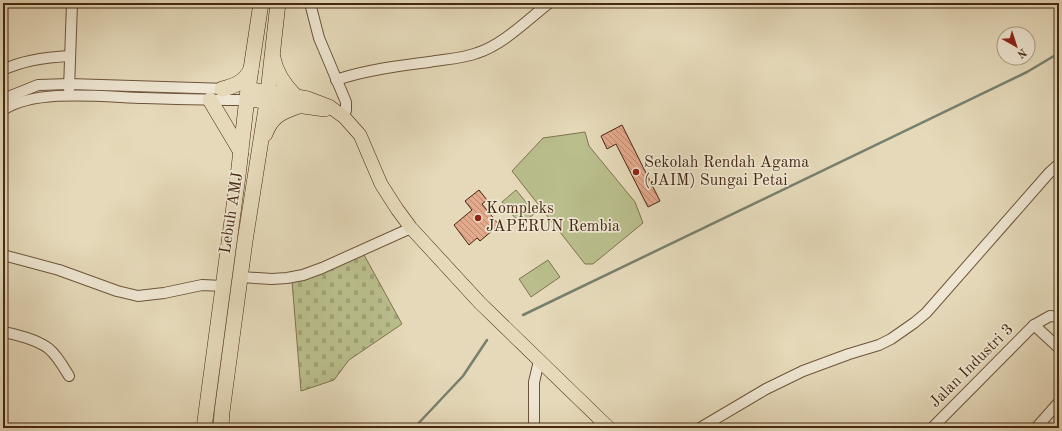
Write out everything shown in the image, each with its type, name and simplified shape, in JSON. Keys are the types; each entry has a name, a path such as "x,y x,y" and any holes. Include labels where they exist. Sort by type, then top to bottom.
{"highway":[{"name":"Lebuh AMJ","path":"204,428 261,3"},
{"name":"Lebuh AMJ","path":"221,428 240,277 267,96 278,3"},
{"path":"260,148 265,131 272,119 297,101 277,73 272,50"},
{"path":"222,89 232,87 242,81 252,66"},
{"path":"210,100 241,152"}],"main road":[{"path":"248,95 267,96 297,101 321,101 339,114 360,135 380,184 411,228 475,297 609,428"}],"street":[{"path":"69,95 72,3"},
{"path":"310,3 319,38 346,102 346,110 339,114"},
{"path":"336,80 375,69 458,58 476,53 506,38 548,3"},
{"path":"3,70 46,57 70,56"},
{"path":"3,99 38,85 69,84 222,89 248,95"},
{"path":"3,110 34,98 69,95 210,100 248,95"},
{"path":"700,428 766,389 803,371 878,345 891,339 909,327 926,313 1048,173 1059,164"},
{"path":"240,277 272,279 303,275 411,228"},
{"path":"3,255 59,270 127,294 138,296 164,293 202,285 223,286"},
{"name":"Jalan Industri 3","path":"932,428 1034,325 1050,316 1059,317"},
{"path":"1034,325 1059,348"},
{"path":"3,332 40,343 48,348 56,356 69,376"},
{"path":"534,428 534,382 539,361"},
{"path":"1036,428 1059,402"}],"green space":[{"path":"585,132 589,146 635,202 643,223 593,264 585,264 512,171 543,138"},
{"path":"516,190 535,213 521,225 502,202"},
{"path":"363,253 402,324 349,360 334,380 301,391 292,281"},
{"path":"548,260 560,277 531,297 519,279"}],"building":[{"path":"622,125 660,201 648,207 616,144 607,149 601,136"},
{"name":"Kompleks JAPERUN Rembia","path":"479,190 487,200 482,204 499,225 480,241 477,238 469,245 454,225 472,210 465,201"}],"waterway":[{"path":"523,315 1027,72 1059,53"},
{"path":"414,428 463,376 487,340"}],"place":[{"name":"Sekolah Rendah Agama (JAIM) Sungai Petai","path":"636,172"},
{"name":"Kompleks JAPERUN Rembia","path":"478,218"}]}
